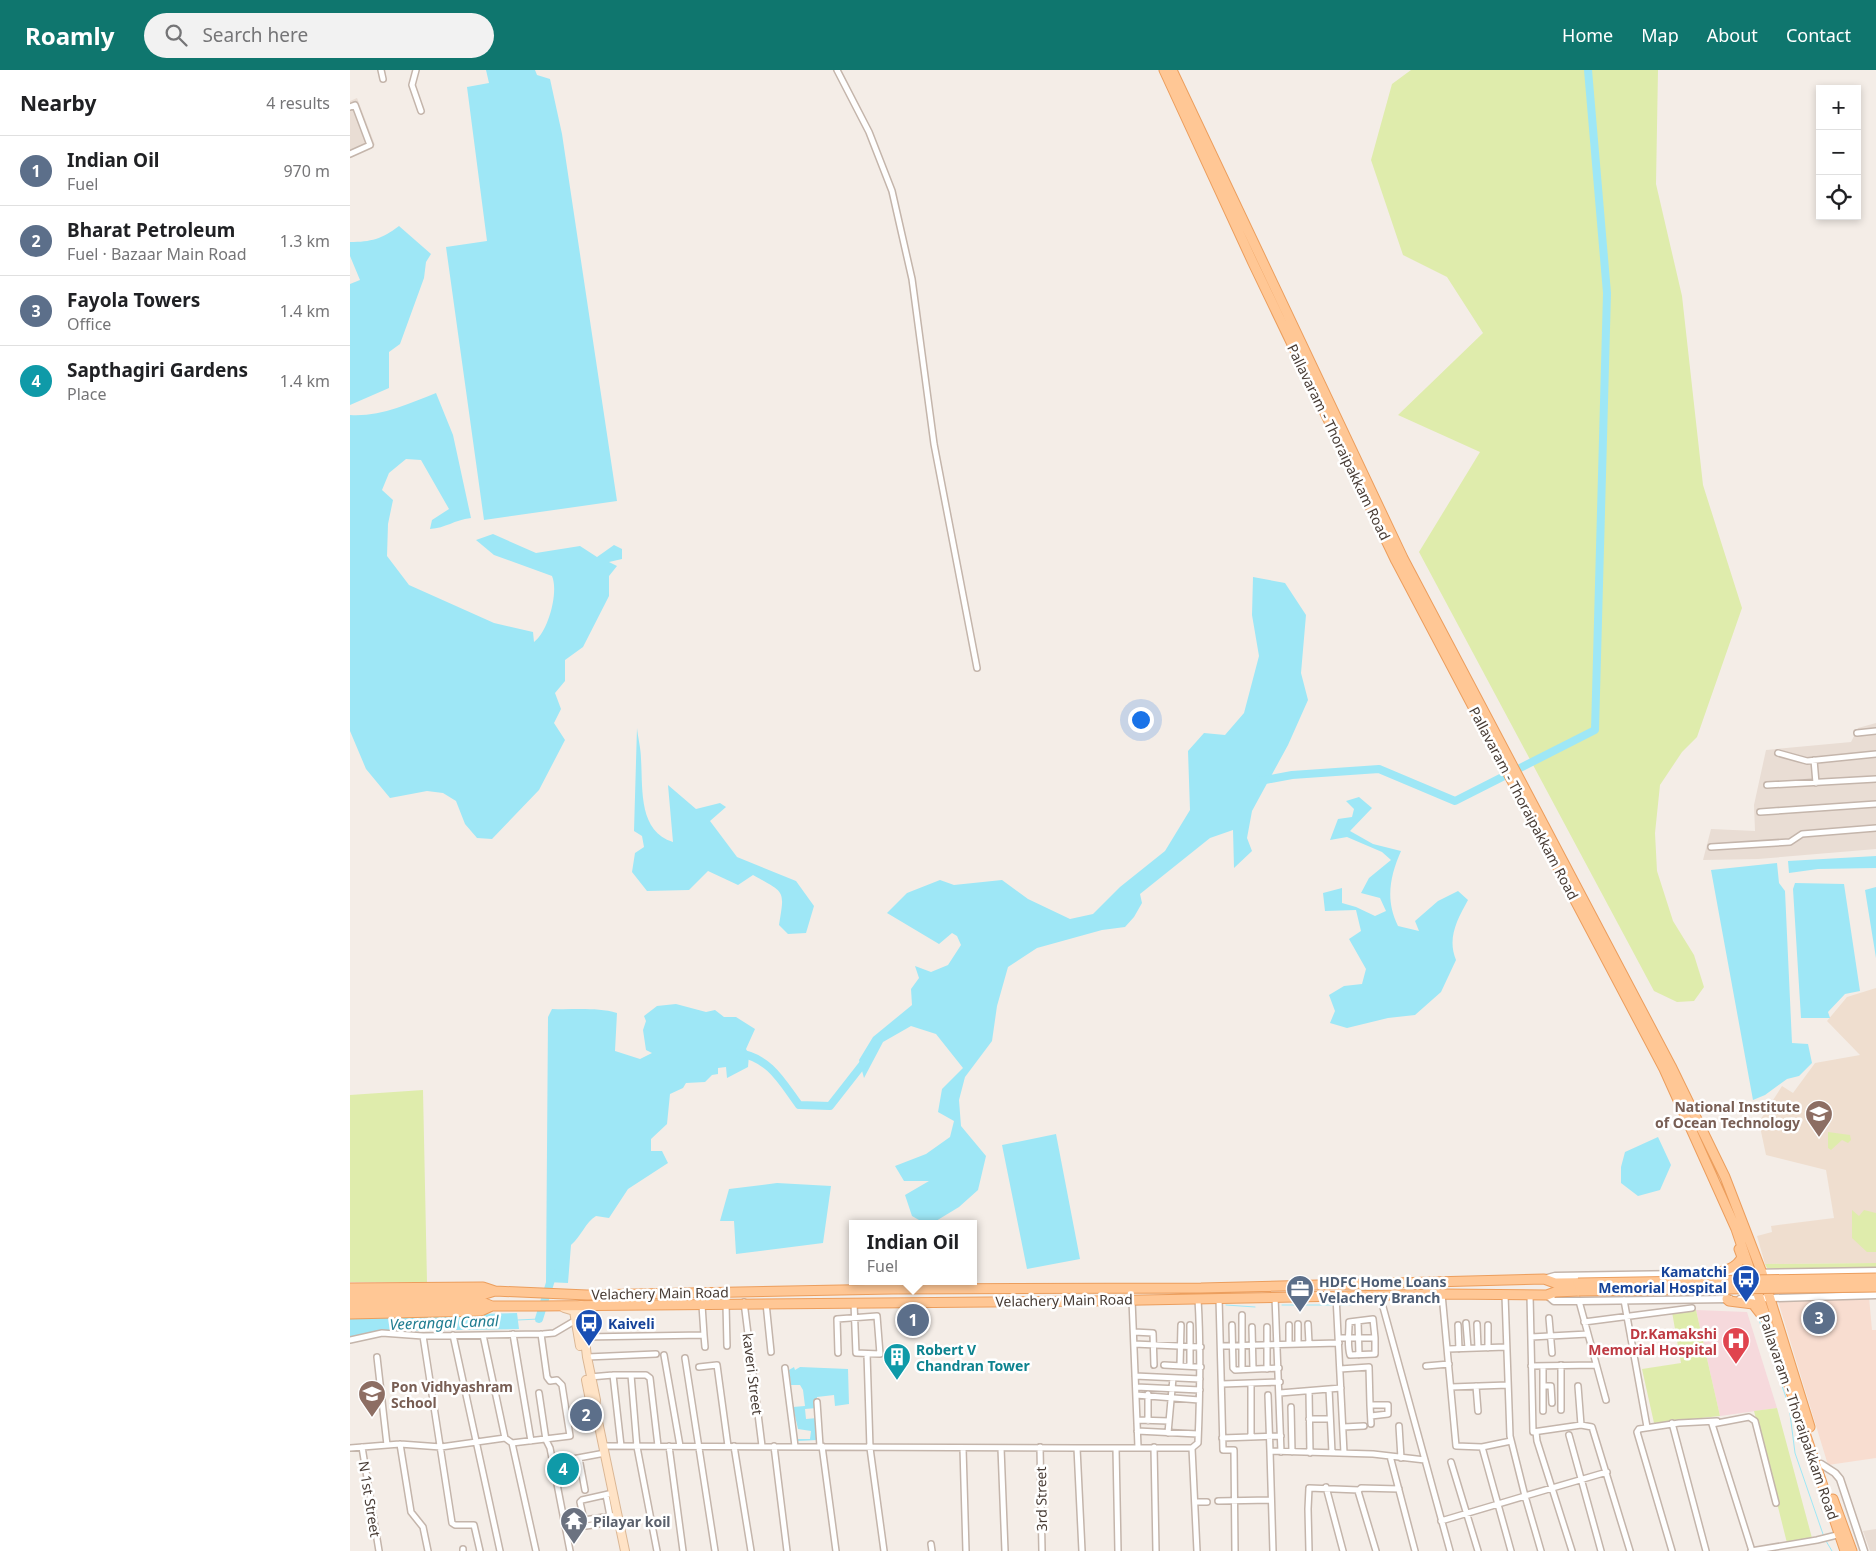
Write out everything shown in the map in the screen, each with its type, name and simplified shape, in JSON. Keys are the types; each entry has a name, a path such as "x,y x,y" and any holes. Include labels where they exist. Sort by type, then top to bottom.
{"main road":[{"name":"Pallavaram - Thoraipakkam Road","path":"1164,70 1401,563 1727,1181 1732,1215"},
{"name":"Pallavaram - Thoraipakkam Road","path":"1172,70 1251,249"},
{"name":"Pallavaram - Thoraipakkam Road","path":"1666,1064 1717,1185 1732,1215 1752,1272 1759,1299 1780,1355 1838,1535 1845,1551"},
{"name":"Pallavaram - Thoraipakkam Road","path":"1737,1229 1762,1273 1821,1464 1838,1535 1852,1551"},
{"path":"1712,1274 1739,1264 1742,1257 1737,1229"},
{"path":"1579,1287 1876,1278"},
{"name":"Velachery Main Road","path":"351,1287 483,1287 495,1291 570,1294 909,1289 1201,1288 1544,1279 1579,1287"},
{"path":"1461,1281 1462,1294"},
{"path":"1579,1287 1876,1287"},
{"name":"Velachery Main Road","path":"492,1306 702,1305 744,1302 855,1303 1132,1300 1442,1294 1547,1296 1555,1292 1579,1287"},
{"path":"909,1289 909,1302"},
{"path":"350,1306 482,1299 495,1291"},
{"path":"350,1297 482,1299 492,1306"},
{"path":"1727,1298 1730,1301 1756,1306 1775,1352 1780,1355"},
{"path":"566,1305 574,1311 590,1400 595,1407"},
{"path":"581,1305 590,1377 596,1400 595,1407 604,1449 610,1494 625,1551"},
{"path":"350,1314 481,1311 492,1306"}],"street":[{"path":"381,70 383,79"},
{"path":"416,70 412,85 421,111"},
{"path":"836,70 869,132 894,199 912,279 934,444 977,668"},
{"path":"350,106 355,105 370,145 350,154"},
{"path":"1857,733 1876,731"},
{"path":"1778,753 1798,760 1876,754"},
{"path":"1814,760 1816,783"},
{"path":"1768,785 1876,780"},
{"path":"1760,812 1876,804"},
{"path":"1711,847 1790,842 1802,834 1876,828"},
{"path":"1544,1279 1554,1276 1876,1270"},
{"path":"1442,1294 1456,1446 1482,1446 1511,1441"},
{"path":"1504,1295 1511,1441 1541,1551"},
{"path":"1530,1295 1533,1432 1536,1432 1572,1551"},
{"path":"1547,1296 1554,1300 1579,1301 1770,1299 1876,1295"},
{"path":"1336,1296 1344,1454"},
{"path":"1380,1296 1450,1551"},
{"path":"1274,1297 1280,1382 1281,1452"},
{"path":"567,1460 621,1446 1192,1448 1198,1443 1200,1400 1201,1347 1198,1298"},
{"path":"1219,1298 1222,1438 1223,1450 1234,1450 1235,1551"},
{"path":"1132,1300 1138,1447"},
{"path":"1624,1300 1647,1428"},
{"path":"1579,1301 1606,1400"},
{"name":"kaveri Street","path":"744,1302 762,1446"},
{"path":"766,1302 771,1352"},
{"path":"726,1303 727,1346"},
{"path":"838,1353 837,1319 855,1318 877,1316 880,1353 856,1354 855,1318 855,1303"},
{"path":"702,1305 705,1347"},
{"path":"1584,1322 1626,1315 1692,1308"},
{"path":"1242,1315 1242,1369"},
{"path":"1550,1318 1552,1353"},
{"path":"350,1340 382,1334 423,1336 541,1334 554,1332 576,1320"},
{"path":"1373,1320 1376,1353 1350,1355 1349,1322 1358,1321 1373,1320"},
{"path":"1358,1321 1359,1355"},
{"path":"1466,1323 1468,1348"},
{"path":"1298,1324 1298,1343"},
{"path":"1308,1324 1309,1343"},
{"path":"1477,1324 1478,1348"},
{"path":"1180,1366 1181,1325"},
{"path":"1190,1325 1190,1366"},
{"path":"1232,1325 1233,1368 1279,1368"},
{"path":"1289,1325 1289,1343"},
{"path":"1458,1325 1459,1349"},
{"path":"1488,1325 1488,1348"},
{"path":"1252,1327 1253,1369"},
{"path":"1267,1327 1267,1369"},
{"path":"1134,1332 1153,1333 1154,1364"},
{"path":"513,1334 531,1442"},
{"path":"483,1335 505,1438 512,1443 567,1438 571,1433 562,1385 557,1380 550,1381 547,1377 541,1334"},
{"path":"1530,1337 1588,1334"},
{"path":"453,1335 500,1551"},
{"path":"584,1337 704,1335"},
{"path":"423,1336 452,1523 455,1525 474,1525 480,1551"},
{"path":"1317,1336 1317,1343"},
{"path":"1221,1346 1317,1343 1349,1338 1375,1338"},
{"path":"1134,1344 1201,1347"},
{"path":"1448,1349 1506,1347"},
{"path":"587,1357 656,1354"},
{"path":"866,1354 870,1448 884,1551"},
{"path":"664,1355 680,1446"},
{"path":"377,1357 387,1445"},
{"path":"685,1358 715,1551"},
{"path":"1164,1364 1201,1367"},
{"path":"1426,1366 1449,1364"},
{"path":"699,1367 717,1365 728,1446"},
{"path":"1560,1365 1561,1410"},
{"path":"1531,1366 1596,1365"},
{"path":"1543,1366 1543,1411"},
{"path":"1340,1369 1369,1367 1371,1424"},
{"path":"785,1368 795,1446"},
{"path":"612,1375 621,1446"},
{"path":"631,1375 637,1446 657,1551"},
{"path":"590,1377 646,1375 650,1378 658,1446"},
{"path":"1135,1376 1200,1380"},
{"path":"1168,1433 1173,1378"},
{"path":"1222,1384 1280,1382"},
{"path":"1251,1383 1251,1437"},
{"path":"1451,1386 1508,1385"},
{"path":"1476,1386 1478,1411"},
{"path":"1543,1386 1551,1386 1552,1403"},
{"path":"1578,1386 1581,1425"},
{"path":"1136,1387 1200,1390"},
{"path":"1148,1388 1148,1421"},
{"path":"1280,1393 1341,1388"},
{"path":"1329,1389 1332,1453"},
{"path":"1309,1391 1310,1453"},
{"path":"539,1393 546,1440 550,1448 569,1551"},
{"path":"1268,1395 1273,1551"},
{"path":"1136,1396 1200,1400"},
{"path":"817,1402 821,1446 836,1551"},
{"path":"1370,1405 1388,1405 1388,1414 1371,1416"},
{"path":"1291,1407 1292,1452"},
{"path":"1776,1504 1755,1421 1750,1417 1712,1424 1751,1551 1838,1535"},
{"path":"1309,1419 1330,1419"},
{"path":"1137,1420 1169,1421"},
{"path":"1672,1551 1637,1432 1639,1429 1672,1424 1715,1420 1718,1422"},
{"path":"1672,1424 1706,1551"},
{"path":"1536,1432 1581,1425 1592,1427 1630,1551"},
{"path":"1343,1427 1364,1426"},
{"path":"1399,1426 1401,1458"},
{"path":"1137,1431 1198,1434"},
{"path":"1569,1435 1601,1551"},
{"path":"1222,1438 1281,1436"},
{"path":"350,1447 400,1444 441,1447 505,1438"},
{"path":"512,1443 536,1551"},
{"path":"400,1444 411,1512 415,1520 423,1527 428,1551"},
{"path":"669,1446 683,1551"},
{"path":"734,1446 751,1551"},
{"path":"774,1446 788,1551"},
{"path":"1482,1446 1511,1551"},
{"name":"N 1st Street","path":"362,1447 379,1551"},
{"name":"3rd Street","path":"1040,1447 1042,1551"},
{"path":"1154,1447 1156,1551"},
{"path":"962,1448 966,1551"},
{"path":"1001,1448 1005,1551"},
{"path":"1077,1448 1082,1551"},
{"path":"1116,1448 1118,1551"},
{"path":"1192,1448 1196,1551"},
{"path":"1270,1451 1390,1456 1425,1460"},
{"path":"1270,1460 1281,1452"},
{"path":"1390,1456 1416,1551"},
{"path":"579,1458 585,1490"},
{"path":"1451,1462 1478,1551"},
{"path":"1821,1464 1835,1472 1840,1479 1864,1551"},
{"path":"1441,1521 1606,1472"},
{"path":"1326,1487 1344,1551"},
{"path":"1310,1551 1308,1509 1310,1488 1399,1489"},
{"path":"1359,1490 1376,1551"},
{"path":"610,1494 582,1500 580,1502 584,1520 616,1518"},
{"path":"1218,1501 1271,1500"},
{"path":"1195,1502 1207,1502"},
{"path":"586,1525 616,1518"},
{"path":"931,1544 932,1551"},
{"path":"1790,1544 1792,1551"}],"shaded area":[{"path":"357,98 375,145 350,155 350,101"},
{"path":"1876,723 1876,849 1758,859 1703,860 1711,829 1755,831 1754,805 1766,750 1851,742 1858,728"},
{"name":"National Institute of Ocean Technology","path":"1876,988 1876,1263 1765,1264 1757,1236 1772,1232 1771,1226 1834,1218 1826,1170 1766,1155 1759,1122 1782,1086 1793,1093 1815,1063 1860,1055 1827,1021 1847,997"},
{"path":"1869,1297 1872,1330 1876,1330 1876,1458 1828,1465 1778,1301"},
{"name":"Dr.Kamakshi Memorial Hospital","path":"1696,1310 1747,1312 1777,1408 1720,1416"},
{"path":"1876,1529 1876,1551 1870,1551 1863,1531"}],"green space":[{"path":"1411,70 1658,70 1656,184 1682,296 1703,485 1742,608 1697,737 1682,752 1660,785 1655,833 1657,871 1673,921 1694,955 1704,987 1694,1001 1677,1002 1654,991 1419,552 1480,452 1398,415 1483,333 1447,277 1403,255 1371,160 1392,84"},
{"path":"423,1090 427,1282 350,1282 350,1095"},
{"path":"1828,1132 1850,1135 1851,1140 1848,1143 1842,1140 1831,1150 1828,1148"},
{"path":"1852,1210 1859,1216 1864,1210 1876,1213 1876,1252 1867,1252 1852,1238"},
{"path":"1876,1263 1876,1268 1767,1268 1765,1264"},
{"path":"1696,1310 1720,1416 1654,1423 1642,1369 1681,1363 1672,1312"},
{"path":"1777,1408 1812,1538 1787,1543 1754,1411"}],"water":[{"path":"486,70 535,70 537,75 550,79 562,134 617,501 484,520 446,247 487,241 467,87 489,83"},
{"path":"399,226 431,254 426,262 424,278 400,344 389,352 389,388 350,405 350,284 360,280 350,256 350,242 376,239"},
{"path":"436,393 453,435 471,518 430,529 432,520 449,509 421,460 406,459 389,473 382,490 393,500 388,524 387,556 409,585 494,623 533,632 534,642 544,630 551,611 554,592 552,576 494,555 476,540 493,534 536,553 580,546 597,557 614,545 622,549 622,559 609,562 617,566 609,576 609,596 583,647 565,660 565,681 555,693 561,709 554,723 565,740 539,790 492,839 477,838 465,824 456,801 443,793 427,791 390,798 366,769 350,731 350,415 383,412"},
{"path":"1253,577 1285,583 1306,615 1301,673 1308,700 1288,745 1252,811 1247,838 1252,851 1234,868 1233,830 1210,838 1140,894 1142,903 1134,917 1125,927 1102,930 1037,948 1008,967 997,1006 992,1041 965,1077 959,1100 961,1126 986,1156 978,1190 959,1207 938,1220 919,1220 912,1216 905,1195 929,1181 904,1181 895,1166 926,1154 950,1137 954,1121 938,1112 942,1089 963,1068 936,1034 911,1026 883,1042 864,1078 859,1060 873,1037 912,1005 911,989 919,978 915,966 931,972 948,965 961,945 957,936 952,933 939,944 887,913 907,893 940,880 954,885 1002,880 1028,899 1070,919 1093,914 1120,887 1165,851 1190,810 1188,751 1204,733 1225,735 1244,713 1259,656 1252,615"},
{"path":"637,728 641,751 645,808 648,819 654,829 662,837 673,842 668,785 696,809 720,803 726,807 710,821 737,857 796,881 814,906 806,933 788,934 779,925 782,905 780,893 771,885 753,875 738,885 708,871 689,890 647,891 632,872 635,853 644,847 642,836 634,831"},
{"path":"1359,797 1372,808 1350,831 1373,844 1401,851 1390,888 1391,907 1398,926 1419,931 1415,921 1438,901 1458,891 1468,900 1454,929 1453,952 1456,960 1441,992 1415,1015 1388,1018 1347,1028 1330,1023 1335,1011 1329,995 1344,986 1362,984 1366,969 1349,939 1361,931 1356,910 1325,911 1323,893 1342,888 1342,903 1375,916 1386,911 1380,898 1361,893 1369,878 1391,860 1382,852 1347,837 1330,840 1338,819 1352,817 1354,809 1346,801"},
{"path":"1876,856 1876,868 1818,869 1789,873 1788,861"},
{"path":"1777,863 1779,883 1785,891 1792,1043 1808,1044 1812,1063 1799,1076 1787,1079 1765,1095 1753,1100 1711,870"},
{"path":"1795,883 1844,884 1860,991 1845,994 1828,1012 1830,1018 1801,1018 1793,889"},
{"path":"1876,887 1876,958 1865,890"},
{"path":"676,1004 706,1012 715,1010 724,1017 736,1017 755,1029 746,1049 749,1055 748,1067 727,1078 726,1067 718,1068 718,1074 712,1075 705,1082 686,1083 683,1088 670,1094 667,1124 651,1139 651,1151 662,1151 668,1163 628,1189 609,1218 596,1216 589,1222 571,1245 568,1283 546,1282 548,1017 552,1009 593,1009 617,1013 615,1051 640,1059 652,1053 646,1050 643,1030 646,1021 644,1016 657,1006"},
{"path":"1056,1134 1080,1259 1027,1269 1002,1145"},
{"path":"1658,1137 1671,1165 1660,1190 1638,1196 1621,1183 1621,1167 1625,1152"},
{"path":"777,1183 831,1186 823,1243 736,1254 734,1221 720,1221 729,1189"},
{"path":"517,1313 519,1329 381,1331 350,1337 350,1317"},
{"path":"794,1367 795,1370 800,1367 848,1369 849,1404 835,1406 834,1395 817,1397 817,1408 805,1409 806,1419 817,1418 817,1440 798,1441 797,1439 810,1439 811,1431 798,1429 793,1407 805,1406 803,1390 800,1385 791,1385 789,1370"}],"waterway":[{"path":"1260,781 1292,775 1379,769 1455,801 1595,730 1607,293 1588,70"},
{"path":"739,1053 759,1060 774,1072 799,1105 830,1106 866,1060"},
{"path":"539,1319 553,1273"},
{"path":"1721,1303 1726,1303"},
{"path":"1339,1305 1376,1304"},
{"path":"1226,1305 1255,1307"},
{"path":"1282,1305 1332,1305"},
{"path":"1758,1317 1789,1406 1795,1453 1824,1537"},
{"name":"Veerangal Canal","path":"518,1320 539,1319"},
{"path":"1826,1541 1832,1551"}],"place":[{"name":"National Institute of Ocean Technology","path":"1819,1138"},
{"name":"Kamatchi Memorial Hospital","path":"1746,1303"},
{"name":"HDFC Home Loans Velachery Branch","path":"1300,1313"},
{"name":"Fayola Towers","path":"1819,1318"},
{"name":"Indian Oil","path":"913,1320"},
{"name":"Kaiveli","path":"589,1347"},
{"name":"Dr.Kamakshi Memorial Hospital","path":"1736,1365"},
{"name":"Robert V Chandran Tower","path":"897,1381"},
{"name":"Bharat Petroleum","path":"586,1415"},
{"name":"Pon Vidhyashram School","path":"372,1418"},
{"name":"Sapthagiri Gardens","path":"563,1469"},
{"name":"Pilayar koil","path":"574,1545"}]}
